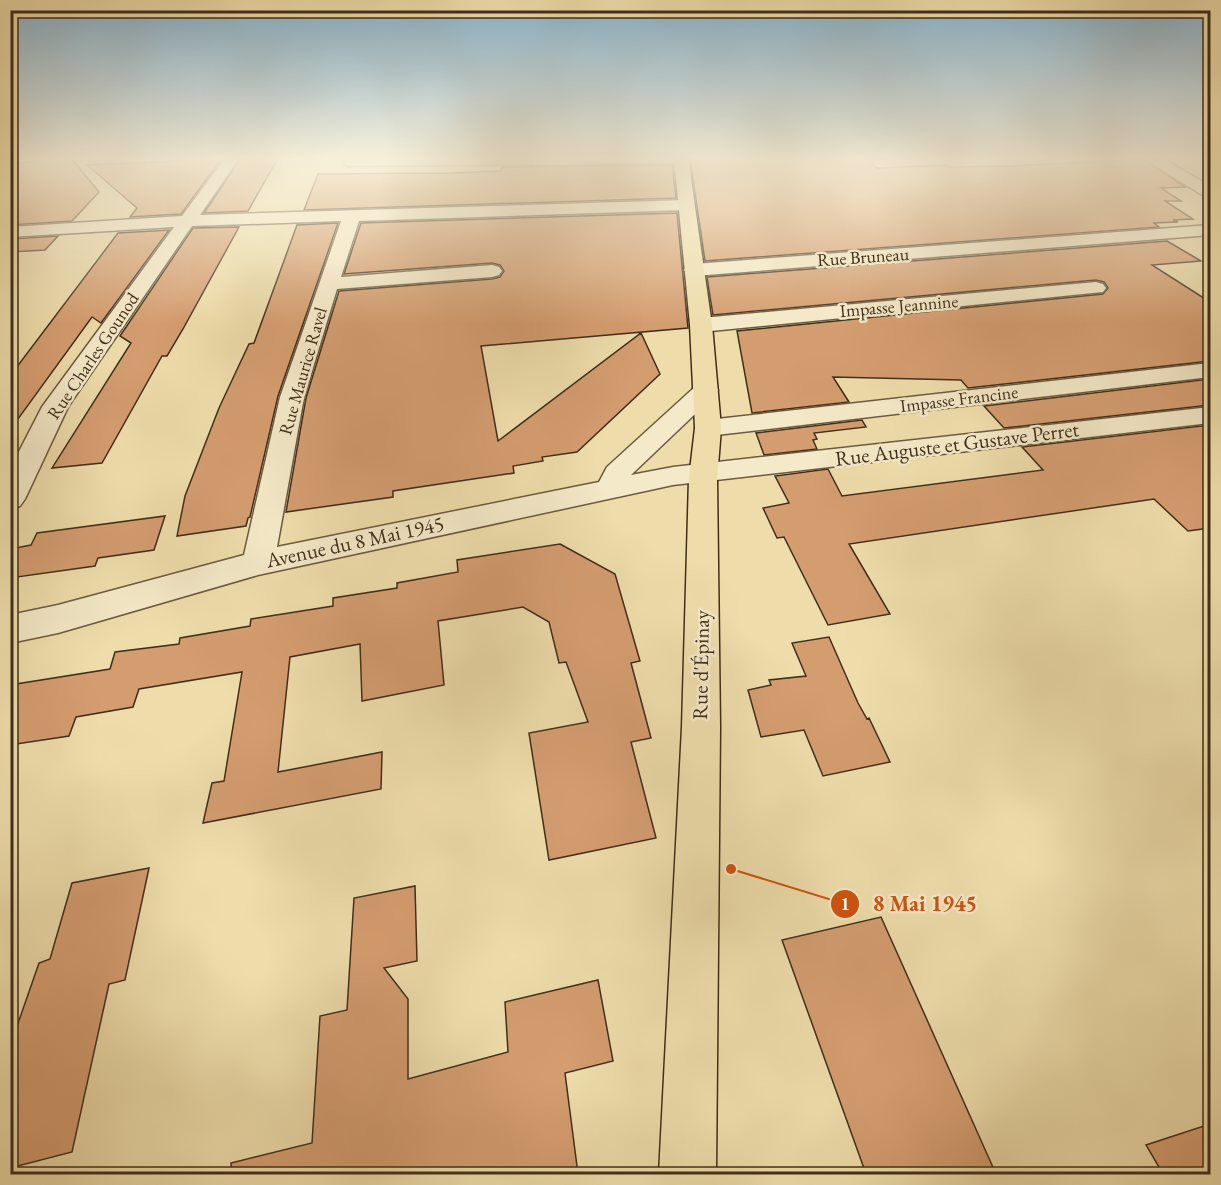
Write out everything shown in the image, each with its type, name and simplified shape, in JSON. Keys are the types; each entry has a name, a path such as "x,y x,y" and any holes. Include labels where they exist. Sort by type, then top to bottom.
{"main road":[{"name":"Rue d'Épinay","path":"687,213 701,325 708,428 703,473 701,727 688,1174"}],"street":[{"name":"Rue Charles Gounod","path":"10,499 55,408 192,213"},
{"path":"15,235 187,221 454,213"},
{"name":"Rue Maurice Ravel","path":"258,563 292,397 351,217"},
{"name":"Rue Bruneau","path":"694,270 1210,230"},
{"path":"329,284 492,271"},
{"name":"Impasse Jeannine","path":"701,325 1096,288"},
{"name":"Impasse Francine","path":"708,428 1210,370"},
{"path":"610,489 616,473 706,390"},
{"name":"Rue Auguste et Gustave Perret","path":"703,473 1210,415"},
{"name":"Avenue du 8 Mai 1945","path":"10,629 58,620 258,563 673,476 703,473"}],"building":[{"path":"10,213 79,213 72,221 10,225"},
{"path":"133,213 182,213 181,214 130,217"},
{"path":"677,213 688,328 481,346 498,441 641,333 660,374 577,452 542,457 543,461 513,466 514,473 393,491 393,497 286,512 306,398 339,291 492,279 500,277 504,271 500,265 492,263 344,274 361,223"},
{"path":"698,213 1184,213 1193,219 1154,223 1159,227 705,261"},
{"path":"338,223 278,396 246,526 177,536 185,496 219,408 249,344 254,343 297,225"},
{"path":"239,227 183,329 167,356 162,356 102,463 52,468 131,343 120,336 193,228"},
{"path":"169,230 101,323 92,317 10,430 10,376 118,233"},
{"path":"58,236 45,250 10,252 10,239"},
{"path":"1167,241 1201,261 1152,265 1210,302 1210,361 968,388 961,380 833,377 849,402 752,413 737,331 1103,294 1108,288 1104,282 1096,280 713,315 707,277"},
{"path":"1210,379 1210,405 1004,428 984,406"},
{"path":"862,420 866,427 814,433 817,439 813,440 817,449 764,455 756,433"},
{"path":"1210,425 1210,528 1188,531 1154,499 849,544 890,614 828,625 784,537 777,538 763,508 789,503 775,476 828,469 842,496 1043,470 1022,447"},
{"path":"165,516 154,550 98,558 95,566 10,578 10,549 31,545 37,533"},
{"path":"560,544 615,574 640,661 631,663 651,738 631,742 656,838 549,860 529,733 588,722 566,662 559,663 549,622 523,607 438,621 444,685 362,701 360,644 290,657 278,772 382,752 381,789 203,823 212,783 224,781 242,672 139,689 133,707 76,717 69,736 10,745 10,685 110,669 115,652 179,644 180,638 250,626 251,619 333,606 333,598 397,588 397,583 458,572 457,560"},
{"path":"829,637 858,703 867,719 869,718 890,762 823,776 804,730 761,737 748,690 771,685 769,680 806,676 792,643"},
{"path":"149,868 125,980 109,984 72,1152 10,1168 10,1034 15,1032 39,963 50,959 72,883"},
{"path":"415,886 417,961 384,968 408,999 408,1079 508,1052 505,1002 598,980 613,1061 565,1073 578,1174 232,1174 231,1163 312,1143 320,1016 347,1010 354,898"},
{"path":"881,917 996,1174 866,1174 782,940"},
{"path":"1210,1124 1210,1174 1163,1174 1146,1145"}],"place":[{"name":"8 Mai 1945","path":"731,869"}]}
